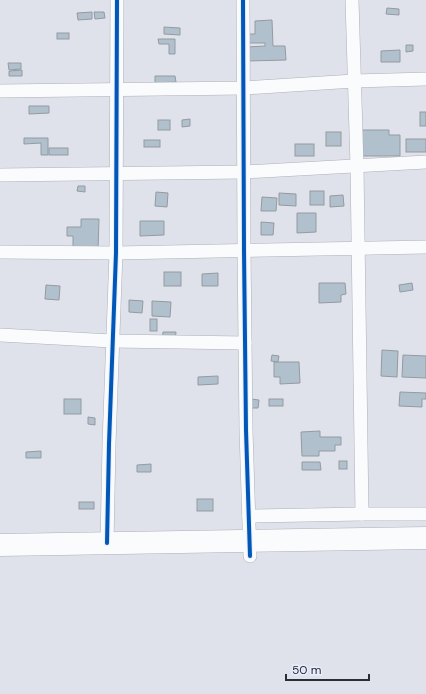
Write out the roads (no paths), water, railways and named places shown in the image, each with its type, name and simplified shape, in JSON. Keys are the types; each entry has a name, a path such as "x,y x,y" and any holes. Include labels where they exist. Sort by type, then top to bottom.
{"highway":[{"path":"0,559 182,556 249,549 426,538"},
{"path":"0,545 107,543 249,549 426,552"}],"street":[{"path":"107,543 112,341 116,253 117,0"},
{"path":"243,0 245,343 249,549"},
{"path":"352,0 357,166 362,514"},
{"path":"0,91 244,88 354,81 426,79"},
{"path":"0,175 244,172 426,162"},
{"path":"0,252 116,253 426,247"},
{"path":"0,335 112,341 245,343"},
{"path":"248,516 426,514"}]}
